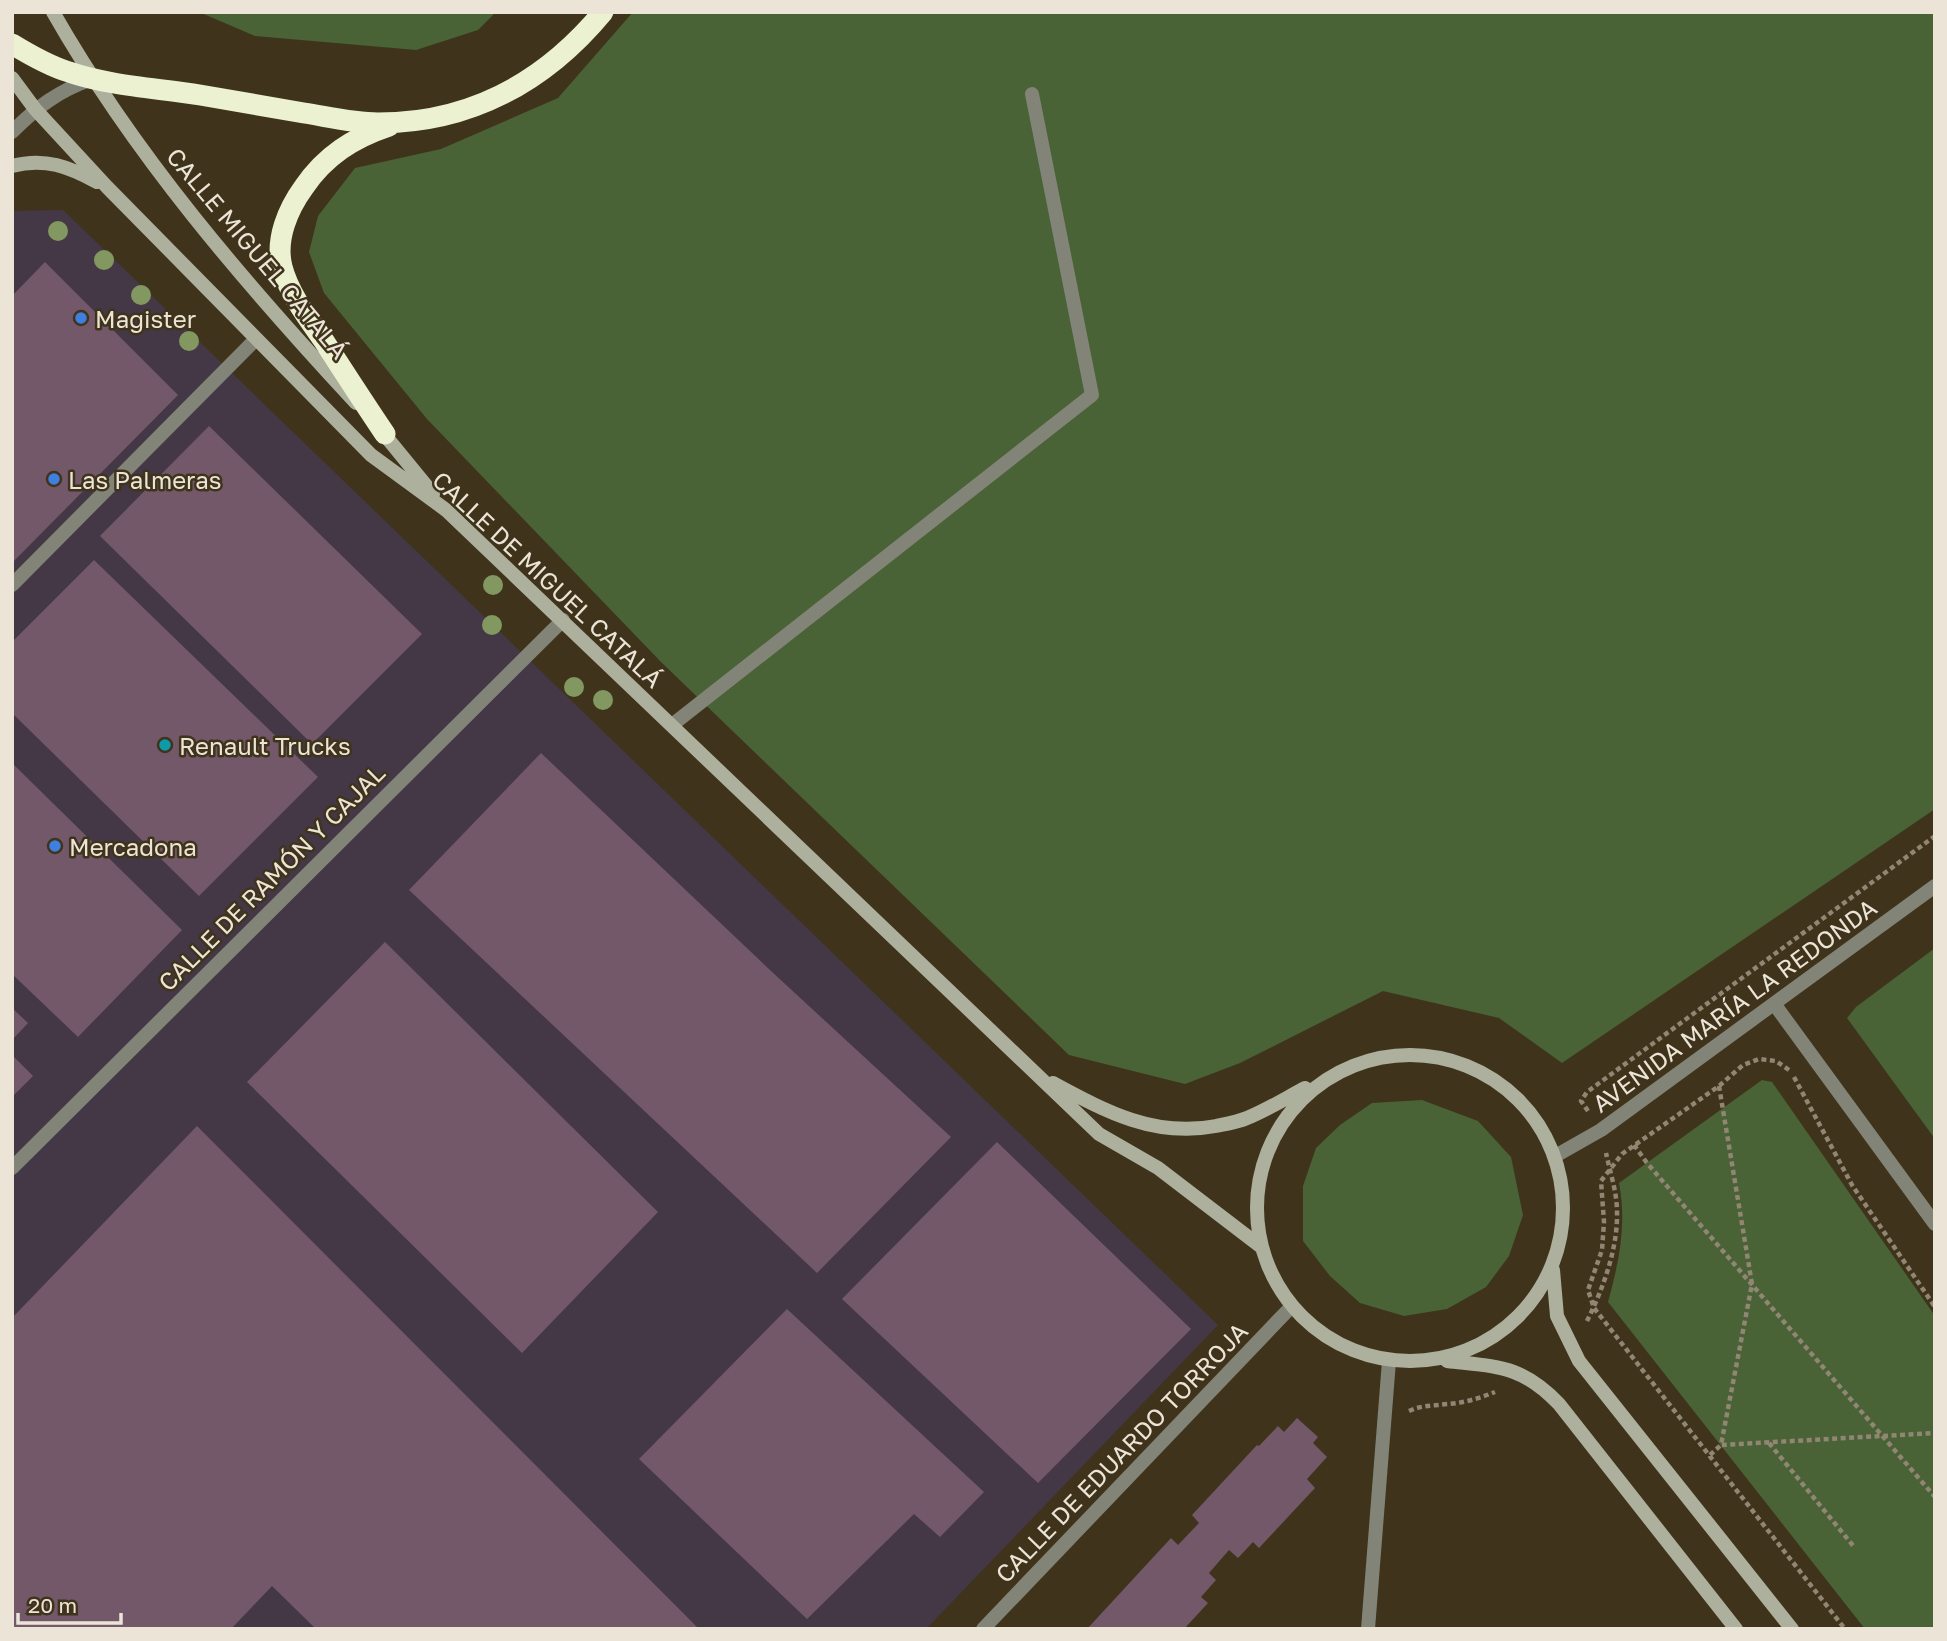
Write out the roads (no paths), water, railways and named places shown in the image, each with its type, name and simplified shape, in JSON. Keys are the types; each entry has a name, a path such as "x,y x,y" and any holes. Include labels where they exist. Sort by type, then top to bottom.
{"highway":[{"path":"12,44 49,65 93,79 330,118 376,123 400,122 451,114 477,106 525,83 570,50 603,12"},
{"path":"384,435 296,298 282,267 281,238 290,209 299,193 324,162 352,141 400,122"}],"street":[{"name":"CALLE MIGUEL CATALÁ","path":"52,12 137,144 202,227 446,510"},
{"path":"12,78 35,109"},
{"path":"12,132 35,109 62,90 93,79"},
{"path":"672,725 1092,395 1032,94"},
{"name":"CALLE DE MIGUEL CATALÁ","path":"35,109 107,187 371,455 446,510 1038,1076"},
{"path":"12,166 39,162 64,166 107,187"},
{"path":"12,585 257,339"},
{"name":"CALLE DE RAMÓN Y CAJAL","path":"12,1168 563,620"},
{"name":"AVENIDA MARÍA LA REDONDA","path":"1557,1155 1601,1130 1935,886"},
{"path":"1775,1005 1935,1224"},
{"path":"1038,1076 1126,1119 1144,1125 1182,1130 1202,1129 1245,1119 1334,1073 1369,1059 1421,1054 1475,1067 1521,1099 1557,1155 1565,1217 1553,1270 1557,1316 1579,1361 1792,1629"},
{"path":"1334,1073 1295,1104 1268,1146 1255,1196 1260,1246 1273,1280 1291,1307 1342,1347 1389,1361 1439,1360 1500,1367 1541,1385 1559,1404 1736,1629"},
{"path":"1038,1076 1099,1134 1158,1168 1260,1246"},
{"path":"1439,1360 1472,1350 1510,1327 1553,1270"},
{"name":"CALLE DE EDUARDO TORROJA","path":"983,1629 1291,1307"},
{"path":"1368,1629 1389,1361"}],"place":[{"name":"Magister","path":"81,318"},
{"name":"Las Palmeras","path":"54,479"},
{"name":"Renault Trucks","path":"165,745"},
{"name":"Mercadona","path":"55,846"}]}
